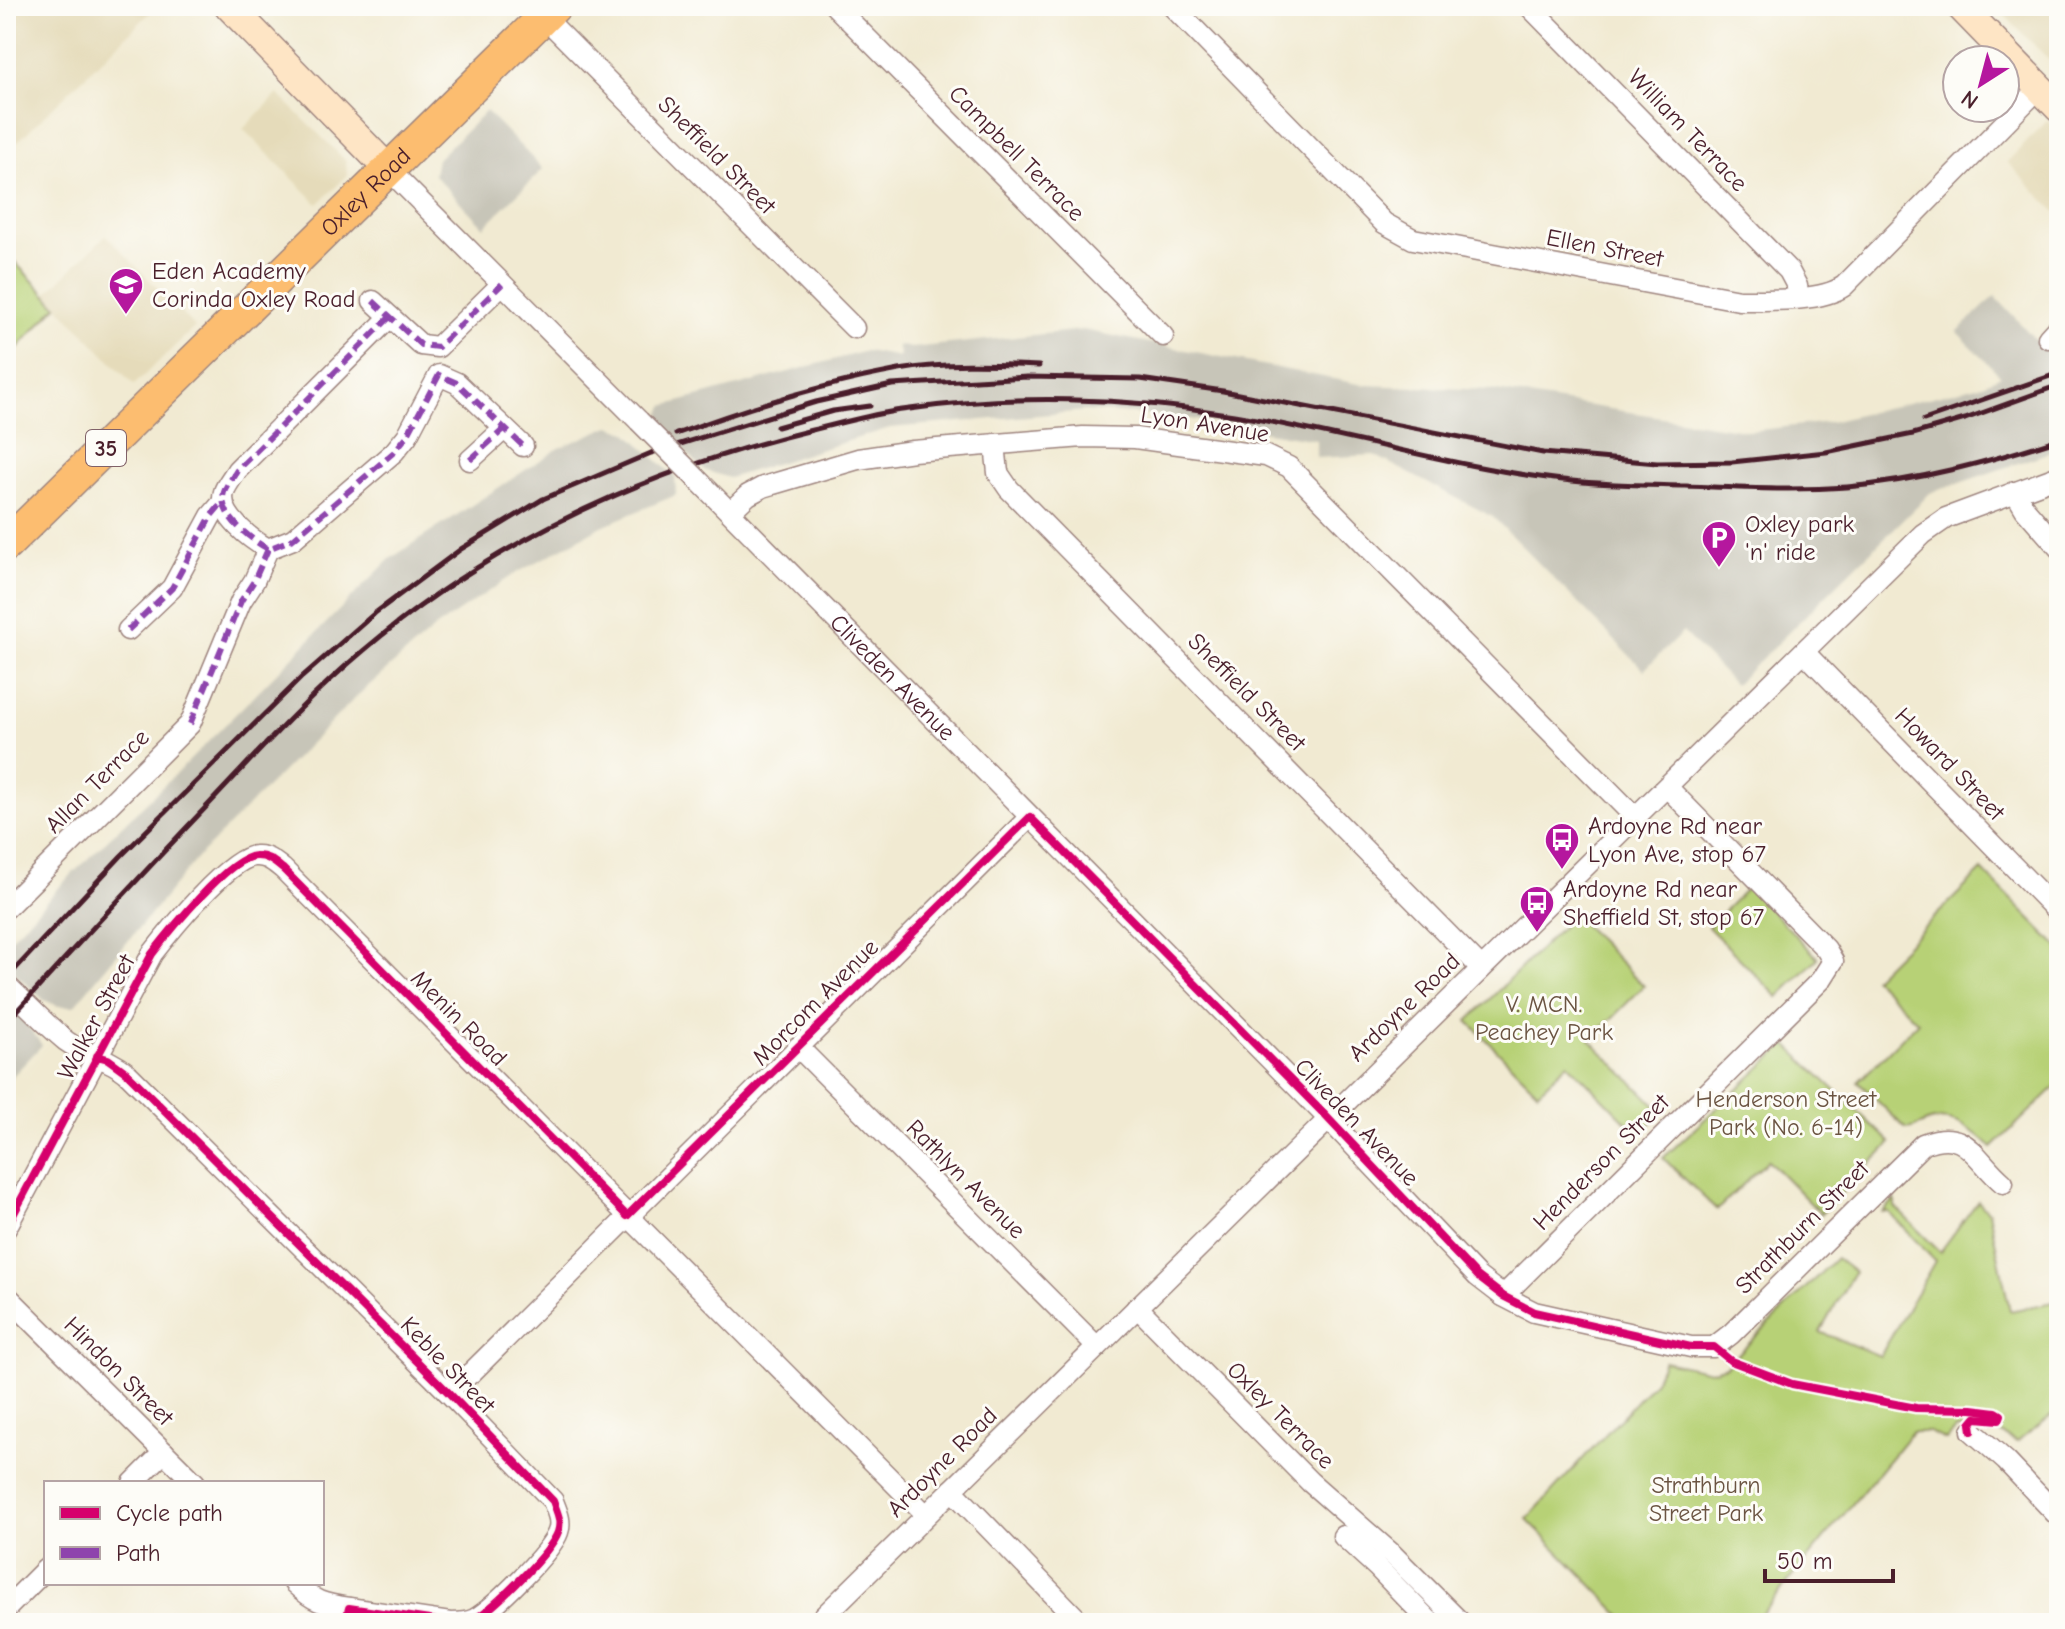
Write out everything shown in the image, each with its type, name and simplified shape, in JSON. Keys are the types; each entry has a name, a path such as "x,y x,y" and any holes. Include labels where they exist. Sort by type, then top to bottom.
{"main road":[{"name":"Oxley Road","path":"9,535 549,12"}],"street":[{"name":"Cliveden Avenue","path":"229,6 1327,1118 1477,1276 1503,1296 1534,1312 1691,1347 1714,1347"},
{"name":"Campbell Terrace","path":"835,6 1163,336"},
{"name":"Ellen Street","path":"1172,6 1384,223 1398,232 1413,239 1739,300 1834,293 1844,286 2039,88"},
{"name":"William Terrace","path":"1529,6 1789,271 1799,297"},
{"path":"1960,6 2059,108"},
{"name":"Sheffield Street","path":"549,12 854,328"},
{"path":"390,317 237,470 223,493 229,516 256,543 268,549 293,539 394,452 407,436 439,375 438,347 502,284"},
{"path":"373,301 421,345 438,347"},
{"path":"439,375 457,383 523,446"},
{"path":"470,460 504,429"},
{"name":"Lyon Avenue","path":"730,512 748,495 763,487 858,459 913,451 1083,437 1135,438 1266,456 1289,467 1635,817"},
{"name":"Sheffield Street","path":"995,444 998,473 1009,489 1481,968"},
{"name":"Ardoyne Road","path":"817,1623 1923,534 1946,518 2059,476"},
{"path":"2015,492 2025,509 2059,548"},
{"path":"128,630 172,588 211,516 223,502"},
{"name":"Allan Terrace","path":"6,908 190,724 241,601 268,549"},
{"name":"Howard Street","path":"1804,652 2059,913"},
{"name":"Henderson Street","path":"1503,1296 1809,992 1833,961 1826,949 1667,787"},
{"name":"Morcom Avenue","path":"447,1391 472,1372 1030,817"},
{"name":"Walker Street","path":"6,1228 152,954 175,924 241,859 257,855"},
{"name":"Menin Road","path":"257,855 267,857 283,869 926,1515"},
{"path":"6,985 66,1041 97,1056"},
{"name":"Rathlyn Avenue","path":"798,1047 1097,1347"},
{"name":"Keble Street","path":"97,1056 108,1059 127,1073 447,1391 553,1501 560,1518 559,1531 550,1546 499,1600 466,1622 347,1616"},
{"name":"Strathburn Street","path":"1714,1347 1731,1334 1923,1144 1948,1138 1962,1142 1975,1151 1988,1171 2003,1183"},
{"name":"Hindon Street","path":"6,1295 193,1481"},
{"name":"Oxley Terrace","path":"1137,1307 1385,1561 1431,1623"},
{"path":"1972,1431 2006,1461 2059,1517"},
{"path":"135,1481 164,1452"},
{"path":"952,1490 1081,1623"},
{"name":"Oxley Terrace","path":"1343,1536 1385,1561 1461,1623"},
{"path":"6,1609 44,1571"},
{"path":"296,1585 320,1604 347,1616"}],"shaded area":[{"path":"6,6 157,6 6,153"},
{"path":"1995,6 2059,6 2059,70"},
{"path":"278,94 346,161 347,176 318,204 243,129"},
{"path":"486,111 543,169 484,227 434,175 437,159"},
{"path":"2048,120 2059,131 2059,215 2007,162"},
{"name":"Eden Academy Corinda Oxley Road","path":"106,235 195,327 134,385 46,294"},
{"path":"1995,296 2055,361 2059,360 2059,449 1930,493 1735,685 1683,632 1644,670 1493,517 1374,455 1316,458 1316,440 1172,416 1085,411 890,428 729,478 704,470 657,424 664,406 866,351 900,357 897,345 911,348 1083,330 1364,385 1490,390 1750,431 1830,422 1981,385 2001,376 1957,332"},
{"path":"610,426 627,432 675,477 676,495 602,526 513,575 436,627 358,695 197,858 74,1006 58,1006 44,1000 6,965 6,944 67,879 390,559 559,448"},
{"path":"6,1003 42,1045 6,1083"}],"green space":[{"path":"6,253 57,306 6,360"},
{"name":"Henderson Street Park (No. 6-14)","path":"1982,870 2059,948 2059,1083 1992,1148 1971,1131 1947,1120 1939,1119 1906,1129 1858,1082 1918,1022 1873,978"},
{"path":"1748,887 1818,958 1778,997 1708,927"},
{"name":"V. MCN. Peachey Park","path":"1574,915 1644,986 1590,1040 1662,1112 1639,1135 1568,1063 1538,1092 1468,1021"},
{"name":"Henderson Street Park (No. 6-14)","path":"1786,1044 1891,1143 1821,1214 1768,1160 1717,1210 1663,1158"},
{"name":"Strathburn Street Park","path":"1895,1199 1895,1207 1940,1252 1978,1201 1989,1212 2010,1311 2059,1301 2059,1410 2017,1442 1995,1430 1957,1429 1946,1440 1929,1432 1912,1432 1754,1623 1629,1623 1527,1519 1655,1381 1664,1361 1711,1371 1726,1366 1836,1258 1854,1272 1820,1332 1880,1356 1935,1261 1889,1212 1883,1212"}],"railway":[{"path":"676,434 786,397 899,370 951,365 1039,366"},
{"path":"1924,420 2059,373"},
{"path":"6,979 121,856 302,677 375,613 461,549 543,499 651,453 816,402 892,385 1027,377 1140,379 1223,391 1543,453 1657,463 1732,462 1826,452 1913,434 2059,385"},
{"path":"6,1023 284,725 363,651 413,611 465,575 575,514 632,488 751,446 868,416 942,405 1026,400 1110,401 1234,415 1444,460 1572,481 1787,489 1847,487 1901,480 1981,462 2059,439"},
{"path":"777,427 833,411 870,406"}],"marked path":[{"path":"373,301 421,345 438,347 502,284"},
{"path":"390,317 237,470 225,489 223,501 237,526 268,549 293,539 394,452 407,436 439,375 457,383 523,446"},
{"path":"470,460 504,429"},
{"path":"128,630 172,588 211,516 223,502"},
{"path":"190,724 241,601 268,549"}],"cycle path":[{"path":"6,1228 152,954 200,897 244,860 263,857 283,869 627,1216 1030,817 1321,1111 1477,1276 1503,1296 1534,1312 1691,1347 1714,1347 1731,1361 1792,1384 1916,1408 1972,1409 2001,1415 1999,1420 1976,1418 1971,1424 1972,1431"},
{"path":"97,1056 108,1059 127,1073 447,1391 553,1501 559,1524 553,1541 521,1579 475,1619 450,1623 349,1608 345,1623"}],"place":[{"name":"Eden Academy Corinda Oxley Road","path":"126,316"},
{"name":"Oxley park 'n' ride","path":"1719,569"},
{"name":"Ardoyne Rd near Lyon Ave, stop 67","path":"1562,871"},
{"name":"Ardoyne Rd near Sheffield St, stop 67","path":"1537,934"}]}
